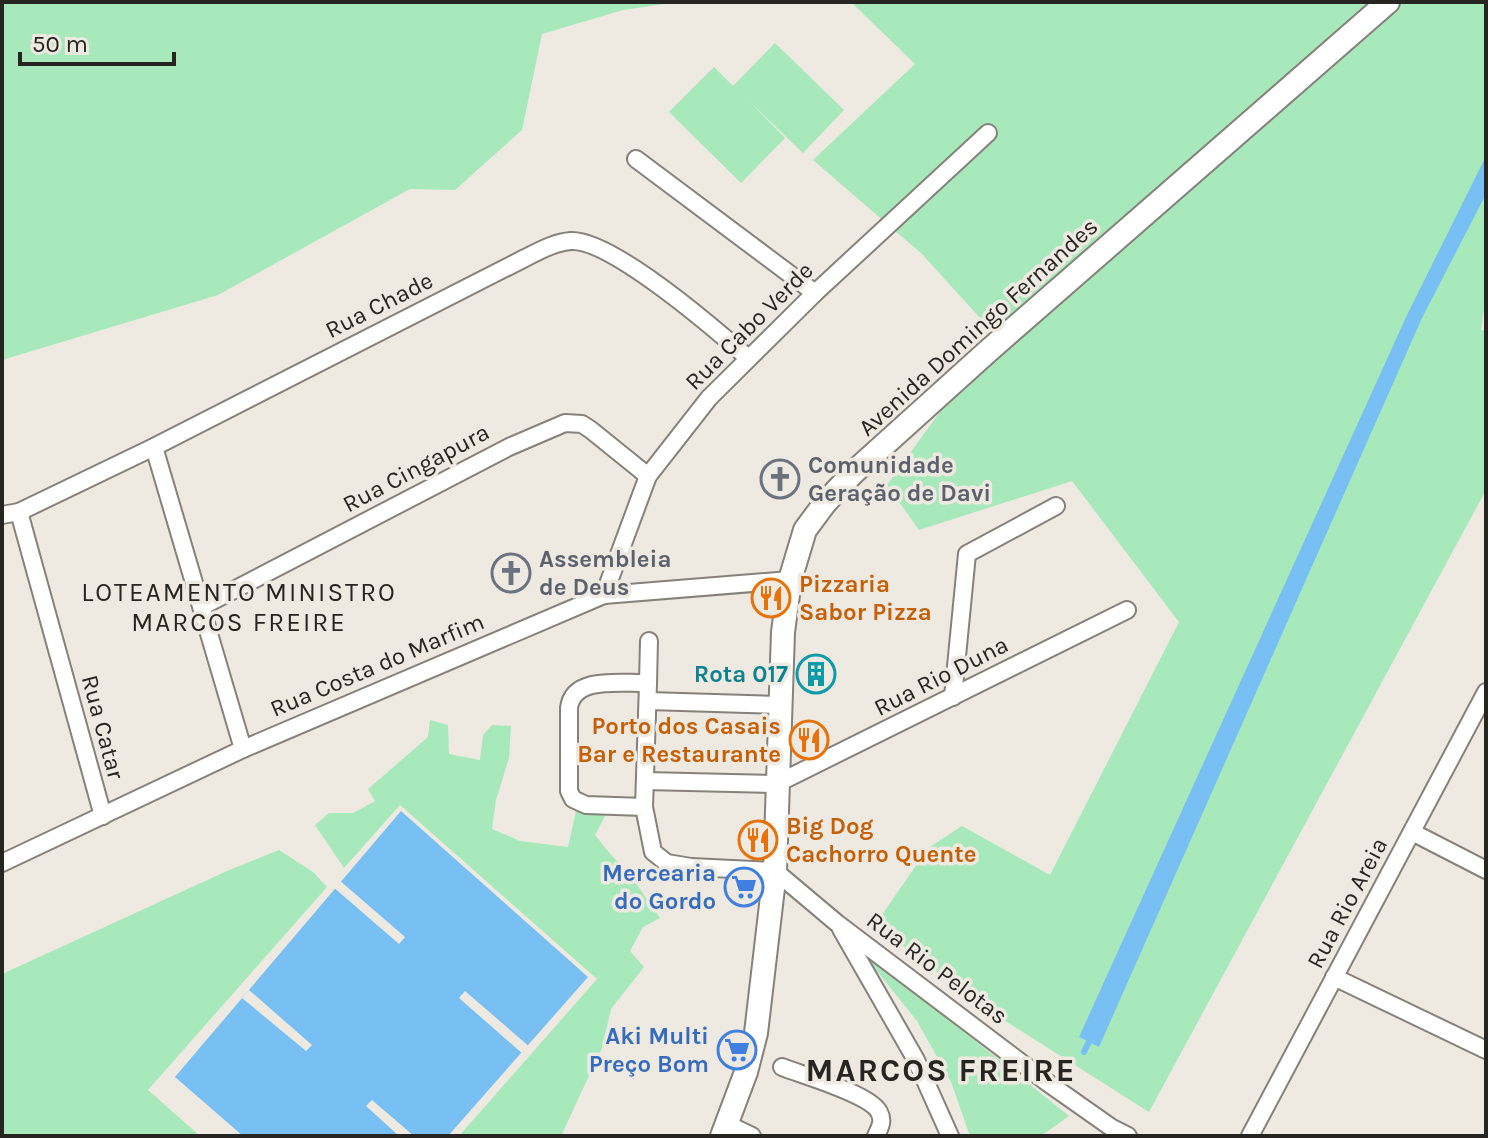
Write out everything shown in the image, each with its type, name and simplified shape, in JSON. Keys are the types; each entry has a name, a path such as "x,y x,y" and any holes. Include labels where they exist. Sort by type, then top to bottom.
{"main road":[{"name":"Avenida Domingo Fernandes","path":"725,1130 756,1033 775,871 783,632 790,580 805,530 854,472 1388,2"}],"street":[{"name":"Rua Cabo Verde","path":"604,595 648,476 709,398 747,357 988,133"},
{"path":"636,159 815,293"},
{"name":"Rua Chade","path":"2,515 19,512 154,447 525,258 571,241 588,243 620,259 747,357"},
{"name":"Rua Cingapura","path":"203,606 509,447 565,423 582,424 648,476"},
{"path":"154,447 243,749"},
{"path":"953,697 967,554 1056,506"},
{"name":"Rua Catar","path":"19,512 103,816"},
{"name":"Rua Costa do Marfim","path":"2,863 243,749 604,595 790,580"},
{"name":"Rua Rio Duna","path":"776,784 1127,610"},
{"path":"649,641 644,807 653,852 667,863 691,867 775,871"},
{"path":"644,807 586,805 573,799 569,791 569,708 576,690 583,687 648,683"},
{"name":"Rua Rio Areia","path":"1250,1136 1486,692"},
{"path":"648,701 779,705"},
{"path":"645,781 776,784"},
{"path":"1412,832 1486,870"},
{"name":"Rua Rio Pelotas","path":"775,871 838,924 1048,1083 1116,1132 1128,1136"},
{"path":"838,924 916,1060 950,1136"},
{"path":"1334,977 1486,1050"},
{"path":"782,1067 868,1101 881,1114 879,1129"},
{"path":"725,1130 752,1136"}],"green space":[{"path":"2,2 679,2 623,10 542,34 522,130 455,190 410,189 218,295 2,360"},
{"path":"851,2 1486,2 1486,296 1481,330 1486,331 1486,490 1149,1112 983,1007 875,925 928,848 962,826 1050,875 1179,622 1072,481 919,530 887,485 973,366 1000,340 922,254 813,160 915,64"},
{"path":"775,43 844,110 803,153 749,101 785,138 741,183 669,112 714,67 733,86"},
{"path":"430,720 448,725 449,754 480,760 483,735 492,725 511,726 509,758 496,800 492,829 520,841 568,847 576,811 606,814 595,835 626,869 660,918 643,927 630,951 644,967 611,1009 602,1048 561,1136 459,1136 597,979 400,805 344,868 315,825 329,813 353,813 375,801 368,789 428,737"},
{"path":"279,850 313,872 327,887 148,1090 200,1136 2,1136 2,974"},
{"path":"857,946 1069,1116 1041,1136 970,1136 951,1082 917,1021"}],"water":[{"path":"1486,156 1486,194 1422,318 1099,1047 1079,1037 1407,315"},
{"path":"401,811 588,977 448,1136 243,1136 175,1077"}],"pier":[{"path":"338,879 405,937 399,944 332,886"},
{"path":"249,990 312,1045 306,1051 242,998"},
{"path":"465,991 531,1048 524,1055 459,998"},
{"path":"372,1100 414,1136 399,1136 366,1106"}],"waterway":[{"path":"1084,1052 1092,1035"}],"place":[{"name":"Comunidade Geração de Davi","path":"780,479"},
{"name":"Assembleia de Deus","path":"511,573"},
{"name":"Pizzaria Sabor Pizza","path":"771,598"},
{"name":"Rota 017","path":"816,674"},
{"name":"Porto dos Casais Bar e Restaurante","path":"809,740"},
{"name":"Big Dog Cachorro Quente","path":"758,840"},
{"name":"Mercearia do Gordo","path":"744,887"},
{"name":"Aki Multi Preço Bom","path":"737,1050"}],"district":[{"name":"LOTEAMENTO MINISTRO MARCOS FREIRE","path":"239,607"},
{"name":"MARCOS FREIRE","path":"941,1070"}]}
